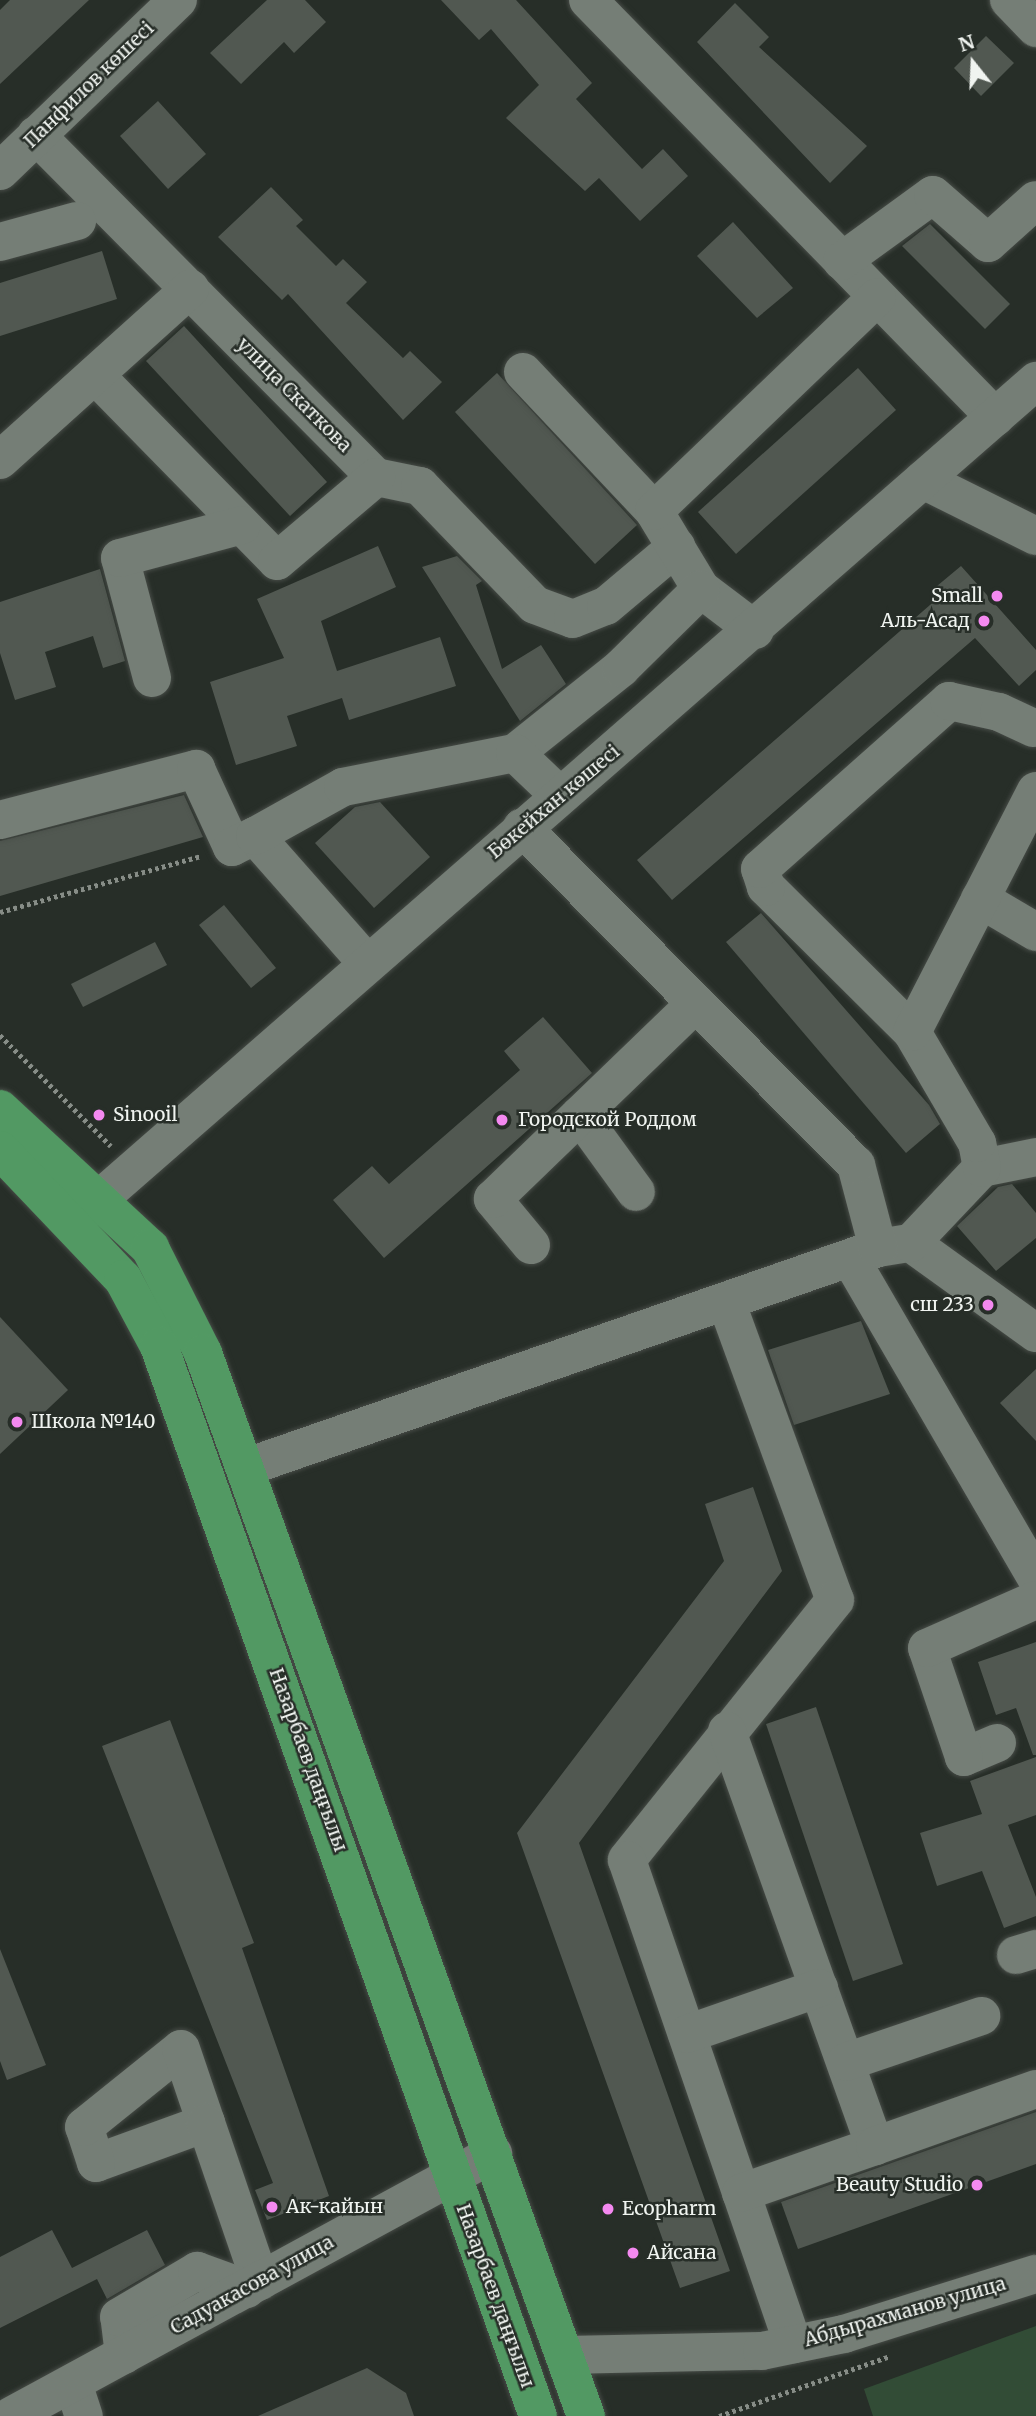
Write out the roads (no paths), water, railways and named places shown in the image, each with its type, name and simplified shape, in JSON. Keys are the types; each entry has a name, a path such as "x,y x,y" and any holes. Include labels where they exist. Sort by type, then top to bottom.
{"main road":[{"path":"0,1109 85,1212"},
{"name":"Назарбаев даңғылы","path":"0,1150 85,1212 158,1260 247,1467 586,2416"},
{"name":"Назарбаев даңғылы","path":"85,1212 159,1346 538,2416"}],"street":[{"name":"Панфилов көшесі","path":"0,171 178,0"},
{"path":"588,0 995,417"},
{"path":"1009,0 1036,29"},
{"name":"улица Скаткова","path":"36,135 376,477"},
{"path":"842,261 933,195 988,243 1036,200"},
{"path":"0,242 77,221"},
{"path":"0,460 190,289"},
{"path":"654,512 877,297"},
{"path":"523,372 654,512 701,589 755,630"},
{"path":"95,374 277,561 376,477 420,486 535,605 573,619 606,606 676,547"},
{"name":"Бөкейхан көшесі","path":"85,1212 522,827 755,630 1036,381"},
{"path":"923,480 1036,536"},
{"path":"152,678 120,558 242,526"},
{"path":"244,841 343,788 515,753 621,668 701,589"},
{"path":"982,1168 977,1143 912,1032 766,887 761,869 948,701 999,712 1035,728"},
{"path":"515,753 560,796"},
{"path":"0,820 196,769 244,841 367,963"},
{"path":"912,1032 1036,791"},
{"path":"522,827 856,1165 880,1250 1036,1578"},
{"path":"980,899 1036,932"},
{"path":"531,1245 493,1199 696,1003"},
{"path":"580,1115 636,1192"},
{"path":"247,1467 880,1250 982,1168 1036,1157"},
{"path":"880,1250 1036,1333"},
{"path":"726,1301 835,1600 727,1731 627,1860 793,2344"},
{"path":"997,1743 964,1757 927,1648 1036,1600"},
{"path":"727,1731 876,2146"},
{"path":"687,2034 819,1988"},
{"path":"846,2063 981,2016"},
{"path":"741,2193 1036,2090"},
{"path":"206,2123 253,2285"},
{"name":"Садуакасова улица","path":"11,2416 79,2399 124,2355 493,2154"},
{"name":"Абдырахманов улица","path":"565,2355 678,2356 793,2344 1036,2274"}],"place":[{"name":"Small","path":"997,596"},
{"name":"Аль-Асад","path":"984,621"},
{"name":"Sinooil","path":"99,1115"},
{"name":"Городской Роддом","path":"502,1120"},
{"name":"сш 233","path":"988,1305"},
{"name":"Школа №140","path":"17,1422"},
{"name":"Beauty Studio","path":"977,2185"},
{"name":"Ак-кайын","path":"272,2207"},
{"name":"Ecopharm","path":"608,2209"},
{"name":"Айсана","path":"633,2253"}]}
